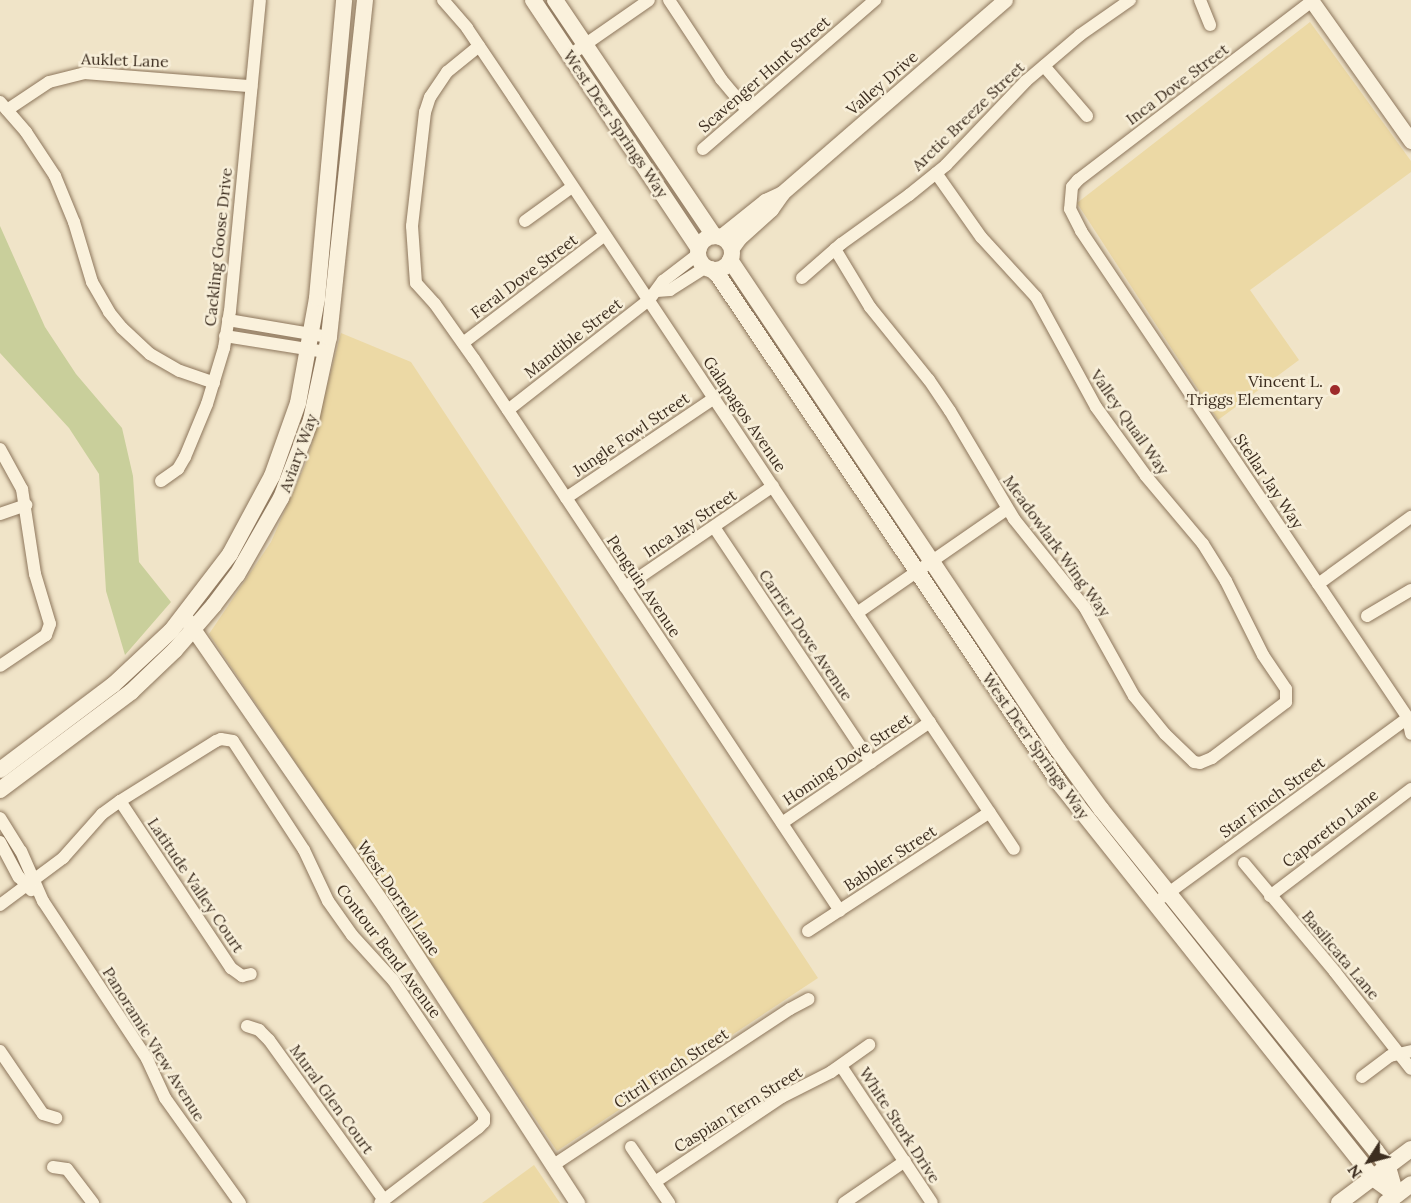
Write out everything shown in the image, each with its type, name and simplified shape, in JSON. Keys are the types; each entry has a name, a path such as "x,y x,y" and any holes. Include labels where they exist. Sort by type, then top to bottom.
{"main road":[{"name":"Aviary Way","path":"0,770 128,673 189,623 262,497 293,420 310,342 322,250 344,0"},
{"name":"Aviary Way","path":"0,790 131,692 248,558 281,498 307,431 328,345 365,0"},
{"name":"West Deer Springs Way","path":"532,0 703,260 722,281 1161,898 1373,1178 1395,1200"},
{"name":"West Deer Springs Way","path":"555,0 724,245 925,567"},
{"path":"704,240 724,245 722,268 703,260 704,240"},
{"name":"West Deer Springs Way","path":"1161,898 1388,1167 1395,1200"},
{"path":"1339,1203 1411,1149"},
{"path":"1395,1200 1411,1184"}],"street":[{"name":"Cackling Goose Drive","path":"161,481 178,469 185,457 214,382 225,336 260,0"},
{"name":"Galapagos Avenue","path":"443,0 479,46 605,236 653,295 714,398 1014,849"},
{"path":"570,55 649,0"},
{"path":"669,0 721,79 747,110"},
{"name":"Scavenger Hunt Street","path":"703,149 875,0"},
{"name":"Valley Drive","path":"724,245 739,237 771,209 782,193 1005,0"},
{"name":"Arctic Breeze Street","path":"802,278 835,249 936,173 1006,100 1044,66 1096,23 1130,0"},
{"path":"1200,0 1210,25"},
{"path":"1312,0 1411,141"},
{"name":"Inca Dove Street","path":"1069,199 1072,187 1078,180 1312,0"},
{"name":"Penguin Avenue","path":"479,46 447,72 424,112 412,226 416,284 463,343 840,911"},
{"path":"1044,66 1087,116"},
{"name":"Auklet Lane","path":"4,106 49,82 84,73 251,86"},
{"path":"4,106 26,132 55,176 71,214 92,282 109,312 129,336 150,354 180,371 214,382"},
{"name":"Valley Quail Way","path":"936,173 981,237 1036,297 1102,416 1146,476 1203,544 1226,580 1263,655 1286,689 1288,696 1280,707 1212,759 1200,763"},
{"path":"525,220 572,187"},
{"name":"Stellar Jay Way","path":"1069,199 1070,209 1081,231 1410,719"},
{"name":"Feral Dove Street","path":"463,343 605,236"},
{"name":"Meadowlark Wing Way","path":"835,249 870,307 929,380 950,411 1007,509 1085,608 1134,696 1174,743 1194,762 1200,763"},
{"name":"Mandible Street","path":"508,410 653,295 663,281 703,260"},
{"path":"228,320 310,342"},
{"path":"225,336 328,345"},
{"name":"Jungle Fowl Street","path":"566,498 714,398"},
{"path":"0,449 15,473 26,505 35,574 50,624 46,635 0,666"},
{"name":"Inca Jay Street","path":"625,586 773,486"},
{"path":"0,514 26,505"},
{"path":"857,613 1007,509"},
{"path":"1318,584 1411,517"},
{"name":"Carrier Dove Avenue","path":"714,527 871,762"},
{"path":"1367,616 1410,592"},
{"name":"West Dorrell Lane","path":"189,623 385,908 577,1203"},
{"path":"1410,719 1411,734"},
{"name":"Star Finch Street","path":"1161,898 1410,719"},
{"name":"Homing Dove Street","path":"782,823 930,722"},
{"name":"Contour Bend Avenue","path":"120,801 216,741 228,739 237,747 304,850 328,901 352,935 393,980 482,1112 484,1122 382,1202"},
{"name":"Caporetto Lane","path":"1270,896 1411,789"},
{"path":"0,905 63,858 102,814 120,801"},
{"name":"Latitude Valley Court","path":"120,801 231,968 243,976 251,974"},
{"name":"Babbler Street","path":"808,931 990,812"},
{"name":"Panoramic View Avenue","path":"0,818 18,845 30,882"},
{"name":"Panoramic View Avenue","path":"0,842 43,901 141,1049 165,1098 240,1203"},
{"name":"Basilicata Lane","path":"1244,863 1335,972 1411,1069"},
{"name":"Citril Finch Street","path":"552,1166 790,1009 809,999"},
{"name":"Mural Glen Court","path":"247,1026 259,1030 270,1041 382,1202"},
{"name":"Caspian Tern Street","path":"655,1182 782,1097 841,1066 869,1045"},
{"path":"0,1051 43,1114 56,1118"},
{"path":"1362,1077 1384,1060 1398,1053 1411,1051"},
{"name":"White Stork Drive","path":"841,1066 932,1203"},
{"path":"631,1147 669,1203"},
{"path":"844,1203 905,1161"},
{"path":"53,1167 67,1169 93,1203"}],"green space":[{"path":"0,226 45,327 76,374 122,428 133,476 139,562 171,602 125,655 106,591 99,474 69,428 0,353"}],"sand":[{"path":"1310,22 1411,161 1411,172 1250,290 1299,360 1218,420 1077,203"},
{"path":"341,333 411,362 818,978 557,1151 209,634 271,542 308,458"},
{"path":"534,1165 560,1203 482,1203"}],"place":[{"name":"Vincent L. Triggs Elementary","path":"1335,390"}]}
